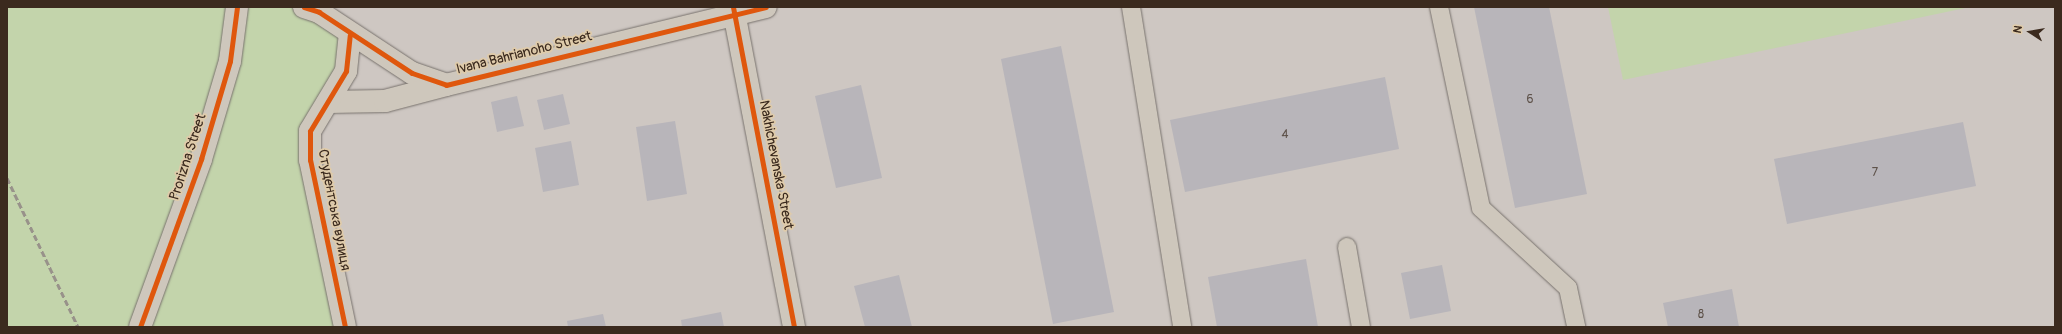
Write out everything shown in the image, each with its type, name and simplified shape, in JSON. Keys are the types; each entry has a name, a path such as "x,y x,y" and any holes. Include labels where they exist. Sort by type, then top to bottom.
{"street":[{"name":"Prorizna Street","path":"143,319 201,159 230,61 237,7"},
{"name":"Ivana Bahrianoho Street","path":"304,7 319,12 350,35 382,51 412,74 446,85 734,11 766,7"},
{"name":"Nakhichevanska Street","path":"734,11 794,327"},
{"name":"Студентська вулиця","path":"345,327 310,160 310,131 346,71 350,35"},
{"path":"328,102 386,101 446,85"}],"lane":[{"path":"1131,7 1182,327"},
{"path":"1439,7 1482,208 1568,288 1576,327"},
{"path":"1347,247 1361,327"}],"green space":[{"path":"7,7 304,7 350,35 310,131 345,327 7,327"},
{"path":"1608,7 1970,7 1623,80"}],"building":[{"path":"1474,7 1549,7 1587,194 1515,208"},
{"path":"1061,46 1114,312 1053,324 1001,59"},
{"path":"1385,77 1399,149 1185,192 1170,120"},
{"path":"861,85 882,178 836,188 815,96"},
{"path":"563,94 570,124 544,130 537,100"},
{"path":"517,96 524,126 497,132 491,102"},
{"path":"675,121 687,194 647,201 636,127"},
{"path":"1963,122 1976,186 1787,224 1774,159"},
{"path":"571,141 579,185 543,192 535,148"},
{"path":"1306,259 1318,327 1217,327 1208,277"},
{"path":"1442,265 1451,311 1410,319 1401,273"},
{"path":"899,275 912,327 865,327 854,286"},
{"path":"1732,289 1739,327 1668,327 1663,303"},
{"path":"721,312 724,327 682,327 681,320"},
{"path":"603,314 606,327 568,327 567,321"}],"railway":[{"path":"7,178 78,327"}],"cycle path":[{"path":"140,327 201,159 230,61 237,7"},
{"path":"304,7 319,12 412,73 446,85 766,7"},
{"path":"733,7 794,327"},
{"path":"345,327 310,160 310,131 346,71 350,35"}]}
